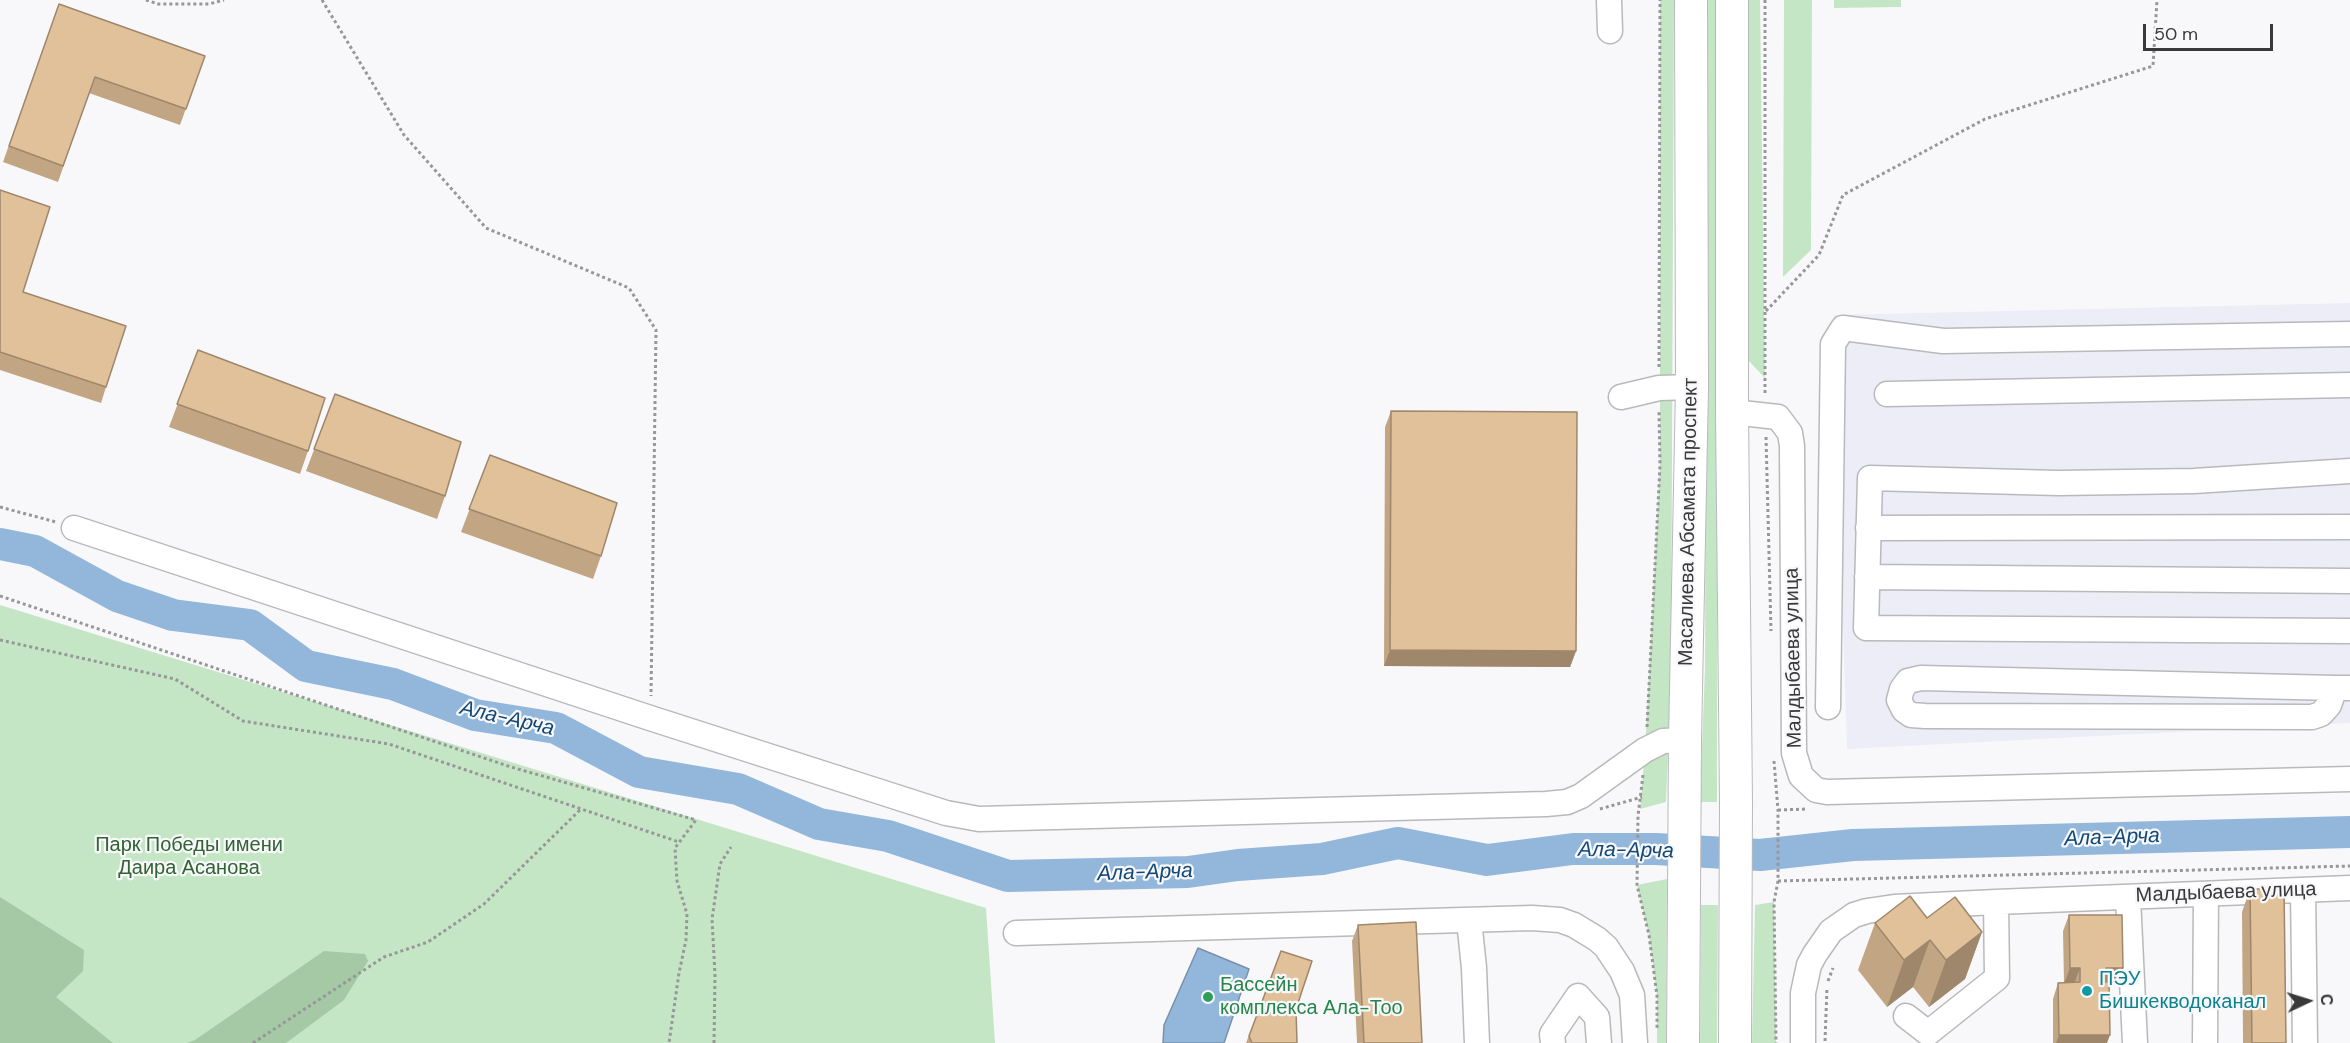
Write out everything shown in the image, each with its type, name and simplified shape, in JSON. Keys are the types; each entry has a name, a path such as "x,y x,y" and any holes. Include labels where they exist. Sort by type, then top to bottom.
{"main road":[{"name":"Масалиева Абсамата проспект","path":"1670,1037 1683,905 1692,387 1692,0"},
{"name":"Масалиева Абсамата проспект","path":"1731,0 1736,802 1735,1043"}],"street":[{"path":"1609,0 1610,31"},
{"path":"1828,707 1833,344 1843,328 1943,341 2350,334"},
{"path":"1887,394 2350,385"},
{"path":"1621,397 1659,388 1692,387"},
{"name":"Малдыбаева улица","path":"1732,412 1778,417 1785,424 1792,446 1794,753 1801,776 1816,790 1827,792 2350,779"},
{"path":"2350,471 2194,481 2058,483 1870,478 1866,628 2350,631"},
{"path":"62,526 946,813 979,819 1546,804 1581,796 1646,750 1663,741 1685,740"},
{"path":"1868,528 2350,527"},
{"path":"1867,577 2350,581"},
{"path":"1921,678 2343,688 2321,714 2312,717 1925,716 1911,715 1904,710 1899,700 1902,689 1908,681 1921,678"},
{"name":"Малдыбаева улица","path":"1803,1043 1803,993 1809,965 1822,942 1844,921 1854,915 1879,909 1996,902 2350,888"},
{"path":"2303,891 2305,1043"},
{"path":"2205,1043 2206,894"},
{"path":"2128,898 2135,1043"},
{"path":"1906,1016 1928,1033 1997,978 1996,902"},
{"path":"1016,933 1532,918 1560,920 1574,925 1606,947 1628,983 1634,1011 1635,1043"},
{"path":"1469,920 1474,968 1477,1043"},
{"path":"1552,1043 1552,1034 1578,996 1597,1017 1599,1043"}],"path":[{"path":"146,0 158,4 209,4 224,0"},
{"path":"322,0 404,135 486,228 629,288 656,330 650,718"},
{"path":"1765,0 1765,313 1771,642"},
{"path":"1765,313 1819,255 1843,195 1985,119 2153,66 2157,0"},
{"path":"0,507 62,526"},
{"path":"0,596 510,767 696,820 675,848 677,881 687,915 686,940 669,1043"},
{"path":"0,640 175,679 243,721 389,744 679,842"},
{"path":"1774,761 1774,785 1778,810 1778,881 1774,902 1776,1043"},
{"path":"1596,810 1642,797"},
{"path":"253,1043 384,957 428,942 483,904 581,809"},
{"path":"1778,810 1795,810"},
{"path":"1638,816 1637,885 1649,935 1657,996 1670,1037"},
{"path":"714,1043 715,975 712,918 720,864 731,847"},
{"path":"1778,881 2350,866"},
{"path":"1825,1043 1827,985 1834,966"}],"shaded area":[{"path":"2350,303 2350,723 1847,749 1833,315"}],"green space":[{"path":"1660,0 1674,0 1671,678 1666,802 1640,809 1660,465"},
{"path":"1707,0 1717,0 1717,802 1700,802 1705,668"},
{"path":"1745,0 1760,0 1765,378 1747,359"},
{"path":"1784,0 1812,0 1811,250 1783,277"},
{"path":"1834,0 1901,0 1901,7 1834,8"},
{"name":"Парк Победы имени Даира Асанова","path":"0,605 986,908 995,1043 0,1043"},
{"path":"1667,879 1666,1043 1657,1043 1657,996 1649,935 1637,885"},
{"path":"0,897 84,950 83,971 56,997 113,1043 0,1043"},
{"path":"1774,902 1776,1043 1752,1043 1755,905"},
{"path":"1701,905 1718,905 1717,1043 1700,1043"},
{"path":"324,951 365,954 368,961 344,1000 286,1043 187,1043 195,1040"}],"water":[{"name":"Бассейн комплекса Ала-Тоо","path":"1198,948 1249,969 1224,1043 1163,1043 1164,1025"}],"building":[{"path":"59,4 205,56 186,109 95,77 63,166 9,146"},
{"path":"0,190 50,207 23,292 126,326 106,387 0,352"},
{"path":"198,350 325,398 308,451 177,404"},
{"path":"335,394 461,442 445,496 314,449"},
{"path":"1391,411 1577,412 1576,651 1390,650"},
{"path":"490,455 617,503 601,556 469,509"},
{"path":"2250,889 2284,889 2286,1043 2252,1043"},
{"path":"1910,896 1927,918 1955,897 1982,932 1946,960 1930,940 1904,960 1875,923"},
{"name":"ПЭУ Бишкекводоканал","path":"2069,915 2122,915 2123,968 2106,968 2106,982 2109,982 2110,1035 2059,1035 2058,983 2080,982 2080,968 2070,968"},
{"path":"1416,922 1422,1043 1364,1043 1358,925"},
{"path":"1281,951 1312,961 1296,1009 1297,1043 1252,1043 1249,1036"}],"waterway":[{"name":"Ала-Арча","path":"0,544 35,551 117,596 173,615 250,625 306,666 393,684 475,715 556,728 639,772 738,789 819,824 888,836 1008,876 1188,872 1238,865 1322,859 1398,843 1487,860 1573,849 1656,849 1760,855 1853,845 2350,832"}],"place":[{"name":"ПЭУ Бишкекводоканал","path":"2087,991"},
{"name":"Бассейн комплекса Ала-Тоо","path":"1208,997"}]}
